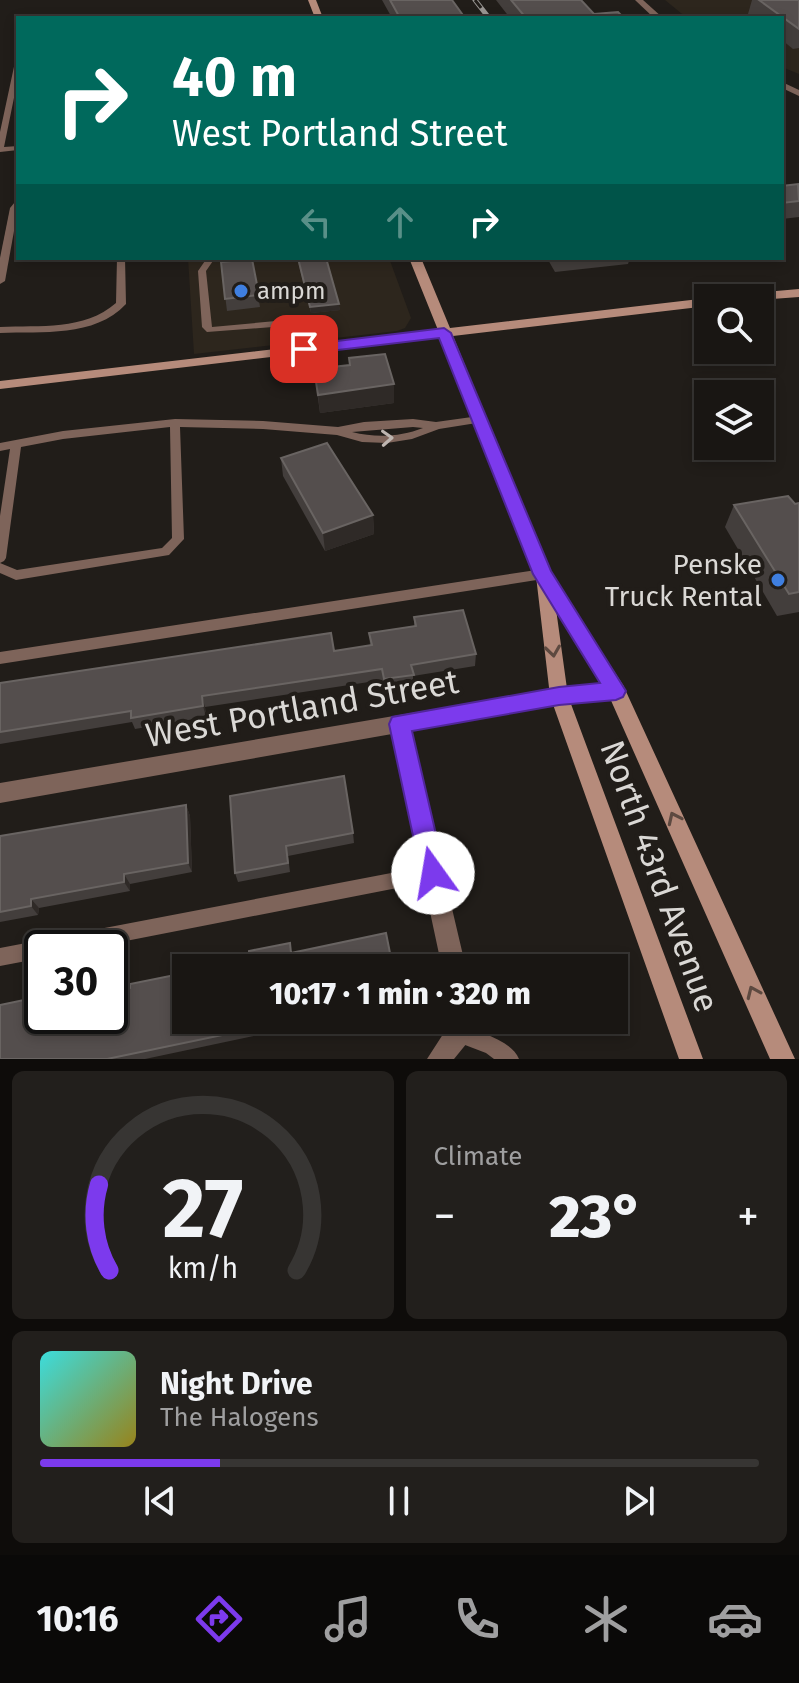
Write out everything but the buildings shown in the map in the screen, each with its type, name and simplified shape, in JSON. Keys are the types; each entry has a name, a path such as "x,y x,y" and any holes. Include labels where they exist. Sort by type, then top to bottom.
{"main road":[{"name":"North 43rd Avenue","path":"416,260 543,574 616,691 783,1059"},
{"path":"774,295 799,293"},
{"path":"0,385 694,304"},
{"name":"North 43rd Avenue","path":"543,574 559,696 691,1059"}],"street":[{"path":"639,0 657,16"},
{"name":"West Portland Street","path":"0,793 559,696 616,691"},
{"path":"399,724 451,954"}],"lane":[{"path":"0,150 16,72"},
{"path":"0,281 16,206"},
{"path":"0,330 92,324 111,316 121,304 121,260"},
{"path":"210,260 202,271 210,330 298,322"},
{"path":"0,447 63,435 175,423 263,425 338,431 355,439 381,439 416,436 436,426 479,420"},
{"path":"0,568 16,575 165,552 178,539 175,423"},
{"path":"0,558 16,444"},
{"path":"0,658 543,574"},
{"path":"128,932 433,873"},
{"path":"0,957 24,952"},
{"path":"451,1041 491,1046 510,1059"}],"shaded area":[{"path":"665,0 799,0 799,74 784,68 784,16 685,16"},
{"path":"188,260 390,260 411,318 405,328 397,331 194,354"}],"railway":[{"path":"475,0 487,16"}],"place":[{"name":"ampm","path":"241,291"},
{"name":"Penske Truck Rental","path":"778,580"}],"route":[{"path":"304,349 444,333 543,574 616,691 559,696 399,724 433,873"}]}
